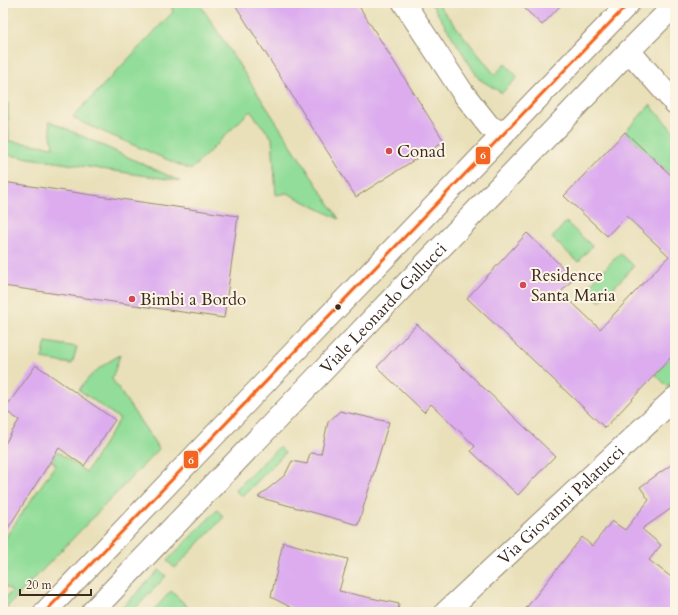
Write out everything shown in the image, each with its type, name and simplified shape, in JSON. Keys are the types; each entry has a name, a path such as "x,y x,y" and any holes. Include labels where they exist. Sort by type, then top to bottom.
{"street":[{"path":"404,3 463,93 489,126 504,134"},
{"name":"Viale Leonardo Gallucci","path":"45,612 630,3"},
{"name":"Viale Leonardo Gallucci","path":"92,612 629,50 675,5"},
{"path":"629,50 675,103"},
{"name":"Via Giovanni Palatucci","path":"446,612 675,398"}],"green space":[{"path":"171,3 199,3 339,219 287,193 276,195 272,138 250,111 191,170 83,123 73,117 173,12"},
{"path":"431,3 437,3 495,75 505,64 518,77 502,93 479,79"},
{"path":"3,101 8,103 9,141 53,147 49,121 180,181 3,154"},
{"path":"650,105 675,133 675,179 625,132"},
{"path":"566,222 592,246 578,262 552,238"},
{"path":"620,253 634,266 600,302 586,289"},
{"path":"46,342 77,347 72,364 42,359"},
{"path":"675,353 675,378 668,387 655,374"},
{"path":"120,355 112,379 159,449 3,611 3,601 12,591 3,585 3,541 56,464 51,461 58,452 86,472 120,419 79,390 88,378 97,370"},
{"path":"279,447 285,453 242,497 235,490"},
{"path":"217,510 224,517 175,568 167,561"},
{"path":"159,570 166,576 132,612 118,612"},
{"path":"171,591 193,612 152,612"}],"building":[{"path":"234,3 357,3 444,141 356,197"},
{"path":"519,3 563,3 542,25"},
{"name":"Residence Santa Maria","path":"625,132 675,179 675,353 605,428 467,298 527,233 574,278 561,292 600,329 669,256 626,216 607,236 564,196"},
{"path":"3,182 238,216 224,318 3,286"},
{"path":"417,324 555,456 518,495 471,451 475,446 431,404 424,412 377,367"},
{"path":"36,365 115,420 84,466 59,448 3,536 3,447 19,420 4,410"},
{"path":"340,411 389,422 358,525 258,497 285,475 292,461 307,464 310,453 321,454 328,422"},
{"path":"675,462 675,506 642,529 661,545 649,560 675,580 675,612 523,612 582,537 592,546 612,521 625,530 649,500 640,487"},
{"path":"283,542 348,559 339,591 399,604 398,612 300,612 271,597"}],"transit line":[{"name":"6","path":"45,612 629,3"}],"place":[{"name":"Conad","path":"389,151"},
{"name":"Residence Santa Maria","path":"523,285"},
{"name":"Bimbi a Bordo","path":"132,299"}]}
